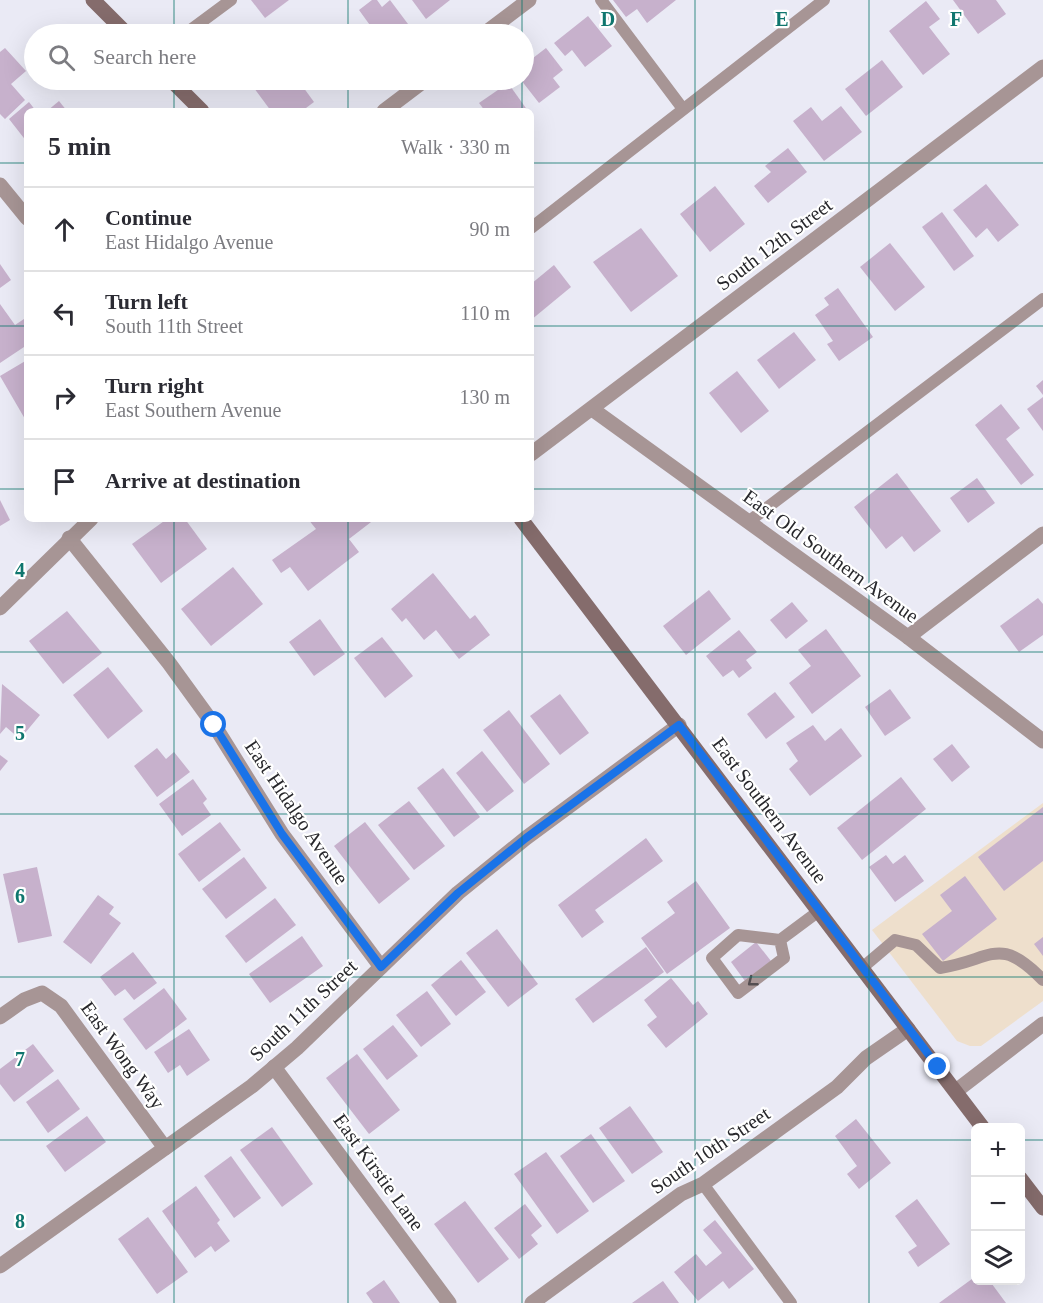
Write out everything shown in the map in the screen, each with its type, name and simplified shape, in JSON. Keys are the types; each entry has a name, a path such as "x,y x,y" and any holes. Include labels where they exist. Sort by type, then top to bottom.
{"main road":[{"path":"93,0 117,24"},
{"path":"181,90 199,108"},
{"name":"East Southern Avenue","path":"524,522 979,1123"},
{"path":"1025,1185 1043,1208"}],"street":[{"path":"497,24 529,0"},
{"name":"South 12th Street","path":"534,452 1043,67"},
{"path":"388,108 412,90"},
{"path":"0,185 24,214"},
{"name":"East Old Southern Avenue","path":"592,409 908,637 1043,741"},
{"path":"0,608 88,522"},
{"path":"908,637 1043,534"},
{"name":"East Hidalgo Avenue","path":"69,538 195,698 282,834 381,967"},
{"name":"South 11th Street","path":"0,1266 274,1067 458,893 526,838 679,725"},
{"name":"East Wong Way","path":"0,1017 24,999 42,993 61,1006 165,1148"},
{"path":"956,1091 1043,1024"},
{"name":"South 10th Street","path":"532,1303 681,1194 703,1184 837,1086 867,1058 908,1029"},
{"name":"East Kirstie Lane","path":"274,1067 449,1303"}],"lane":[{"path":"199,24 231,0"},
{"path":"600,0 683,109"},
{"path":"534,226 824,0"},
{"path":"748,522 1043,299"},
{"path":"780,940 784,958 738,993 712,958 738,935 780,940 819,910"},
{"path":"862,968 895,940 916,945 940,968 966,964 994,952 1012,953 1043,980"},
{"path":"703,1184 791,1303"}],"shaded area":[{"path":"1043,803 1043,1001 981,1046 970,1046 957,1041 872,930"}],"building":[{"path":"251,0 289,0 265,18"},
{"path":"372,0 377,0 382,7 390,0 408,24 369,24 359,10"},
{"path":"412,0 450,0 426,19"},
{"path":"613,0 676,0 647,23 637,9 626,17"},
{"path":"953,0 996,0 1006,14 978,34"},
{"path":"926,1 940,19 929,27 950,54 923,75 889,31"},
{"path":"588,16 612,46 585,67 572,50 565,56 554,43"},
{"path":"5,48 24,69 24,73 11,84 25,100 5,119 0,114 0,52"},
{"path":"546,48 563,70 553,78 560,87 539,103 529,90 534,90 534,57"},
{"path":"882,60 903,87 866,116 845,89"},
{"path":"255,90 305,90 314,102 306,108 269,108"},
{"path":"498,90 513,90 526,108 483,108 479,103"},
{"path":"59,101 65,108 51,108"},
{"path":"29,102 34,108 24,108 24,138 9,119"},
{"path":"841,106 862,132 824,161 793,121 811,107 822,121"},
{"path":"788,148 807,172 768,203 754,186 771,172 765,166"},
{"path":"986,184 1019,225 998,242 987,228 976,238 953,210"},
{"path":"715,186 745,224 710,252 680,214"},
{"path":"942,212 974,256 954,271 922,227"},
{"path":"641,228 678,276 631,312 593,262"},
{"path":"890,243 925,287 895,311 860,267"},
{"path":"0,264 11,280 0,288"},
{"path":"554,265 571,287 534,318 534,282"},
{"path":"838,288 873,337 839,361 827,344 833,341 815,315 829,305 824,298"},
{"path":"0,304 15,325 24,319 24,347 0,363"},
{"path":"794,332 816,360 779,389 757,360"},
{"path":"24,362 24,417 0,376"},
{"path":"737,371 769,411 741,433 709,393"},
{"path":"1043,380 1043,395 1036,386"},
{"path":"1043,397 1043,431 1027,409"},
{"path":"1001,404 1020,428 1006,439 1034,475 1021,485 975,425"},
{"path":"897,473 941,531 914,552 902,536 886,549 854,507"},
{"path":"977,478 995,503 968,523 950,498"},
{"path":"0,500 10,520 0,526"},
{"path":"163,522 187,522 207,549 161,583 132,544"},
{"path":"310,522 371,522 349,539 359,552 308,591 290,567 281,573 272,560 316,529"},
{"path":"233,567 263,604 211,646 181,609"},
{"path":"433,573 470,619 475,615 490,635 459,659 436,630 424,640 406,618 402,622 391,609"},
{"path":"709,590 731,619 686,655 663,626"},
{"path":"1038,598 1043,604 1043,635 1019,652 1000,626"},
{"path":"792,602 808,621 786,639 770,620"},
{"path":"67,611 102,653 63,684 29,641"},
{"path":"320,619 345,654 314,676 289,642"},
{"path":"826,629 861,676 812,714 789,683 811,666 798,650"},
{"path":"739,630 757,652 746,660 752,668 739,678 733,670 723,677 706,656"},
{"path":"382,637 413,676 385,698 354,658"},
{"path":"108,667 143,711 108,739 73,695"},
{"path":"2,684 40,715 20,739 6,727 0,734"},
{"path":"890,689 911,718 885,736 865,707"},
{"path":"775,692 795,717 766,739 747,714"},
{"path":"560,694 589,733 560,755 530,716"},
{"path":"509,710 550,764 524,784 483,730"},
{"path":"813,725 825,741 841,728 862,756 810,796 789,769 798,761 786,743"},
{"path":"952,744 970,767 952,782 933,759"},
{"path":"157,748 166,759 174,752 190,772 157,797 134,766"},
{"path":"482,751 514,791 487,812 456,773"},
{"path":"0,755 8,761 0,771"},
{"path":"443,768 480,817 454,837 417,788"},
{"path":"901,777 926,809 862,860 837,828"},
{"path":"193,779 207,799 203,803 211,815 182,836 159,804"},
{"path":"409,801 445,846 414,870 378,825"},
{"path":"1043,807 1043,861 1004,891 978,857"},
{"path":"220,822 241,850 199,882 178,854"},
{"path":"365,822 410,879 379,904 334,846"},
{"path":"646,838 663,861 595,910 604,922 582,938 558,905"},
{"path":"886,855 893,864 905,855 924,881 895,902 869,867"},
{"path":"244,857 267,888 226,919 202,889"},
{"path":"37,867 52,936 18,943 3,874"},
{"path":"965,876 997,919 943,961 922,934 952,911 940,895"},
{"path":"696,881 730,928 667,974 641,938 675,913 667,902"},
{"path":"98,895 114,907 109,914 121,923 91,964 63,942"},
{"path":"275,898 296,925 246,963 225,936"},
{"path":"497,929 538,984 508,1007 466,953"},
{"path":"302,936 323,966 270,1003 249,974"},
{"path":"1043,937 1043,956 1034,944"},
{"path":"756,942 771,961 745,981 731,962"},
{"path":"646,947 664,972 593,1023 575,999"},
{"path":"133,952 157,983 134,1000 125,989 115,996 100,977"},
{"path":"461,960 486,992 456,1016 431,985"},
{"path":"671,978 693,1005 698,1001 708,1014 666,1048 647,1025 657,1017 644,1000"},
{"path":"164,988 187,1019 146,1050 123,1019"},
{"path":"427,991 451,1024 421,1047 396,1015"},
{"path":"393,1025 418,1056 387,1080 363,1049"},
{"path":"189,1029 210,1060 187,1076 180,1065 168,1073 154,1052"},
{"path":"33,1044 54,1071 14,1102 0,1084 0,1069"},
{"path":"357,1054 400,1110 369,1134 326,1078"},
{"path":"58,1079 80,1109 48,1133 26,1102"},
{"path":"630,1106 663,1152 632,1174 599,1128"},
{"path":"87,1116 106,1142 65,1172 46,1146"},
{"path":"856,1119 891,1163 859,1189 847,1174 857,1166 835,1136"},
{"path":"272,1127 313,1184 282,1207 240,1150"},
{"path":"591,1134 625,1181 593,1203 560,1156"},
{"path":"546,1152 589,1211 557,1234 514,1174"},
{"path":"231,1156 261,1198 234,1218 204,1176"},
{"path":"196,1186 220,1220 217,1223 230,1241 215,1252 211,1246 195,1258 162,1211"},
{"path":"917,1199 950,1244 918,1267 908,1252 917,1246 895,1216"},
{"path":"465,1201 509,1259 478,1283 434,1224"},
{"path":"525,1204 542,1226 531,1235 538,1244 519,1259 494,1228"},
{"path":"148,1217 188,1272 157,1294 118,1239"},
{"path":"715,1220 754,1269 729,1289 723,1281 698,1301 674,1272 696,1254 706,1266 722,1253 703,1230"},
{"path":"384,1280 400,1303 373,1303 366,1293"},
{"path":"971,1280 971,1285 993,1285 1006,1303 939,1303"},
{"path":"663,1281 679,1303 632,1303"}],"route":[{"path":"214,725 282,834 381,967 458,893 526,838 679,725 938,1067"}]}
